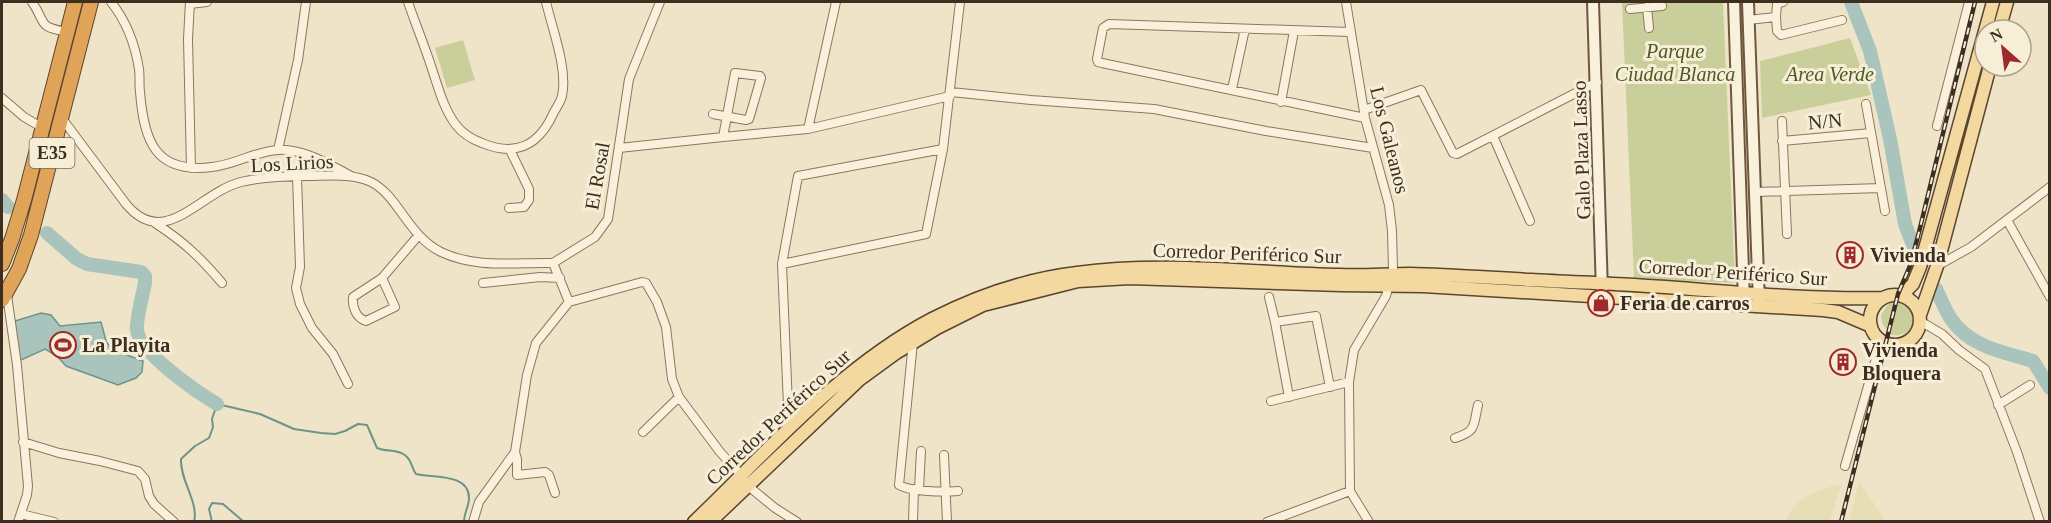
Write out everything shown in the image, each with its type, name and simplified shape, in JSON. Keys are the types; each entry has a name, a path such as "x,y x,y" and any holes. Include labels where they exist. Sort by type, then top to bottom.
{"highway":[{"name":"E35","path":"2,264 8,234 43,128 75,2"},
{"name":"E35","path":"4,296 19,269 31,235 91,2"}],"main road":[{"name":"Galo Plaza Lasso","path":"1593,2 1602,297"},
{"path":"1734,2 1744,300"},
{"path":"1748,2 1759,301"},
{"path":"1902,295 1912,284 1920,267 1993,2"},
{"path":"2002,18 2007,2"},
{"path":"1920,318 1915,304 1902,295 1888,295 1872,310 1871,326 1875,335 1885,344 1904,343 1914,337 1937,266 1987,78"},
{"path":"1742,227 1756,227"},
{"name":"Corredor Periférico Sur","path":"710,522 789,429 851,373 889,344 932,319 980,297 1022,284 1077,273 1133,269 1192,269 1343,276 1390,280 1423,286 1602,297 1759,301 1838,312 1871,326"},
{"name":"Corredor Periférico Sur","path":"694,522 859,380 914,342 983,305 1078,281 1150,278 1602,284 1632,285 1744,300"},
{"name":"Corredor Periférico Sur","path":"1759,301 1883,298"}],"street":[{"path":"32,2 43,24 49,28 68,32"},
{"path":"111,2 131,36 139,70 144,121 149,139 163,160 181,167 222,166 278,150 323,160 352,176"},
{"path":"192,168 188,39 190,3 207,2"},
{"path":"278,150 298,60 306,2"},
{"path":"408,2 441,98 456,124 470,138 495,148 510,150 519,149 536,139 548,126 562,96 563,77 560,58 546,2"},
{"name":"El Rosal","path":"553,263 595,237 608,219 629,79 660,2"},
{"path":"808,129 837,2"},
{"path":"782,264 926,234 943,149 960,2"},
{"name":"Los Galeanos","path":"1346,2 1364,114 1389,204 1392,231 1390,280"},
{"path":"1783,2 1777,4 1776,18 1777,32 1781,35 1842,20"},
{"path":"1937,126 1969,2"},
{"path":"1630,9 1662,6"},
{"path":"1647,8 1649,28"},
{"path":"1749,20 1776,18"},
{"path":"1350,32 1109,24 1103,28 1098,62 1232,89 1281,102 1364,114 1421,90 1453,153 1462,153 1597,82"},
{"path":"1232,89 1245,29"},
{"path":"1281,102 1294,31"},
{"path":"713,114 727,116 746,120 751,117 760,76 735,73 727,116 723,138"},
{"path":"619,148 808,129 951,94 1154,109 1266,131 1373,148"},
{"path":"2,98 24,117 43,128"},
{"path":"1866,104 1885,211"},
{"path":"61,117 136,216 155,223 180,239 199,255 222,283"},
{"path":"1782,121 1787,234"},
{"name":"N/N","path":"1782,141 1871,133"},
{"path":"1493,136 1530,221"},
{"path":"789,429 782,264 798,176 943,149"},
{"path":"509,208 524,207 529,200 528,189 510,150"},
{"name":"Los Lirios","path":"155,223 166,222 192,210 217,193 240,182 279,176 352,176 372,182 384,192 418,236 438,250 454,257 505,264 553,263"},
{"path":"297,176 300,267 296,288 300,304 312,328 333,354 348,384"},
{"path":"1937,266 1971,248 2049,187"},
{"path":"1755,192 1881,188"},
{"path":"2007,220 2049,297"},
{"path":"382,278 395,307 366,321 362,320 354,310 353,297 382,278 418,236"},
{"path":"553,263 568,303"},
{"path":"483,283 540,277 560,278"},
{"path":"1369,522 1350,491 1349,382 1354,350 1386,296 1390,280"},
{"path":"473,522 479,502 515,452 527,375 536,343 568,303 642,282 646,283 657,302 666,327 672,379 679,397 744,480 775,508 796,522"},
{"path":"4,296 18,375 28,486 20,518 54,522"},
{"path":"1269,297 1289,397"},
{"path":"1275,322 1316,316 1330,387"},
{"path":"1920,318 1985,369 2018,453 2040,522"},
{"path":"1845,466 1881,340"},
{"path":"914,342 898,480 903,487 945,492 958,491"},
{"path":"1271,401 1349,382"},
{"path":"1998,405 2030,384"},
{"path":"643,432 679,397"},
{"path":"1455,438 1466,435 1473,429 1478,405"},
{"path":"23,442 59,453 138,471 145,479 149,496 154,504 174,522"},
{"path":"913,522 921,451"},
{"path":"515,452 518,459 517,475 546,472 555,493"},
{"path":"944,455 947,522"},
{"path":"1267,522 1350,491"}],"shaded area":[{"path":"1859,482 1886,521 1849,521"},
{"path":"1841,485 1830,521 1785,521 1793,507 1808,495"}],"green space":[{"name":"Parque Ciudad Blanca","path":"1622,2 1723,2 1735,283 1634,279"},
{"name":"Area Verde","path":"1850,38 1871,95 1762,118 1760,61"},
{"path":"463,40 475,80 447,88 435,48"},
{"path":"1901,299 1913,308 1916,321 1908,332 1890,335 1882,323 1881,315 1889,303"}],"water":[{"name":"La Playita","path":"41,313 51,315 60,326 101,322 106,341 111,349 143,361 142,372 136,378 118,385 66,366 57,356 45,349 19,361 15,321"}],"waterway":[{"path":"1851,2 1870,51 1890,139 1905,224 1916,253"},
{"path":"2,200 8,207"},
{"path":"47,233 77,259 87,264 141,272 145,276 137,325 140,338 157,360 217,404"},
{"path":"1936,289 1949,316 1968,336 1988,347 2033,361 2050,388"},
{"path":"194,522 194,507 183,475 181,459 195,446 209,438 217,404 260,414 294,429 321,433 335,434 358,424 367,425 377,448 403,454 410,460 416,474 449,478 463,484 469,498 464,522"},
{"path":"212,522 209,509 212,503 223,504 244,522"}],"railway":[{"path":"1841,522 1898,294 1910,266 1919,232 1975,2"}],"place":[{"name":"Vivienda","path":"1850,255"},
{"name":"Feria de carros","path":"1601,303"},
{"name":"La Playita","path":"63,345"},
{"name":"Vivienda Bloquera","path":"1843,362"}]}
